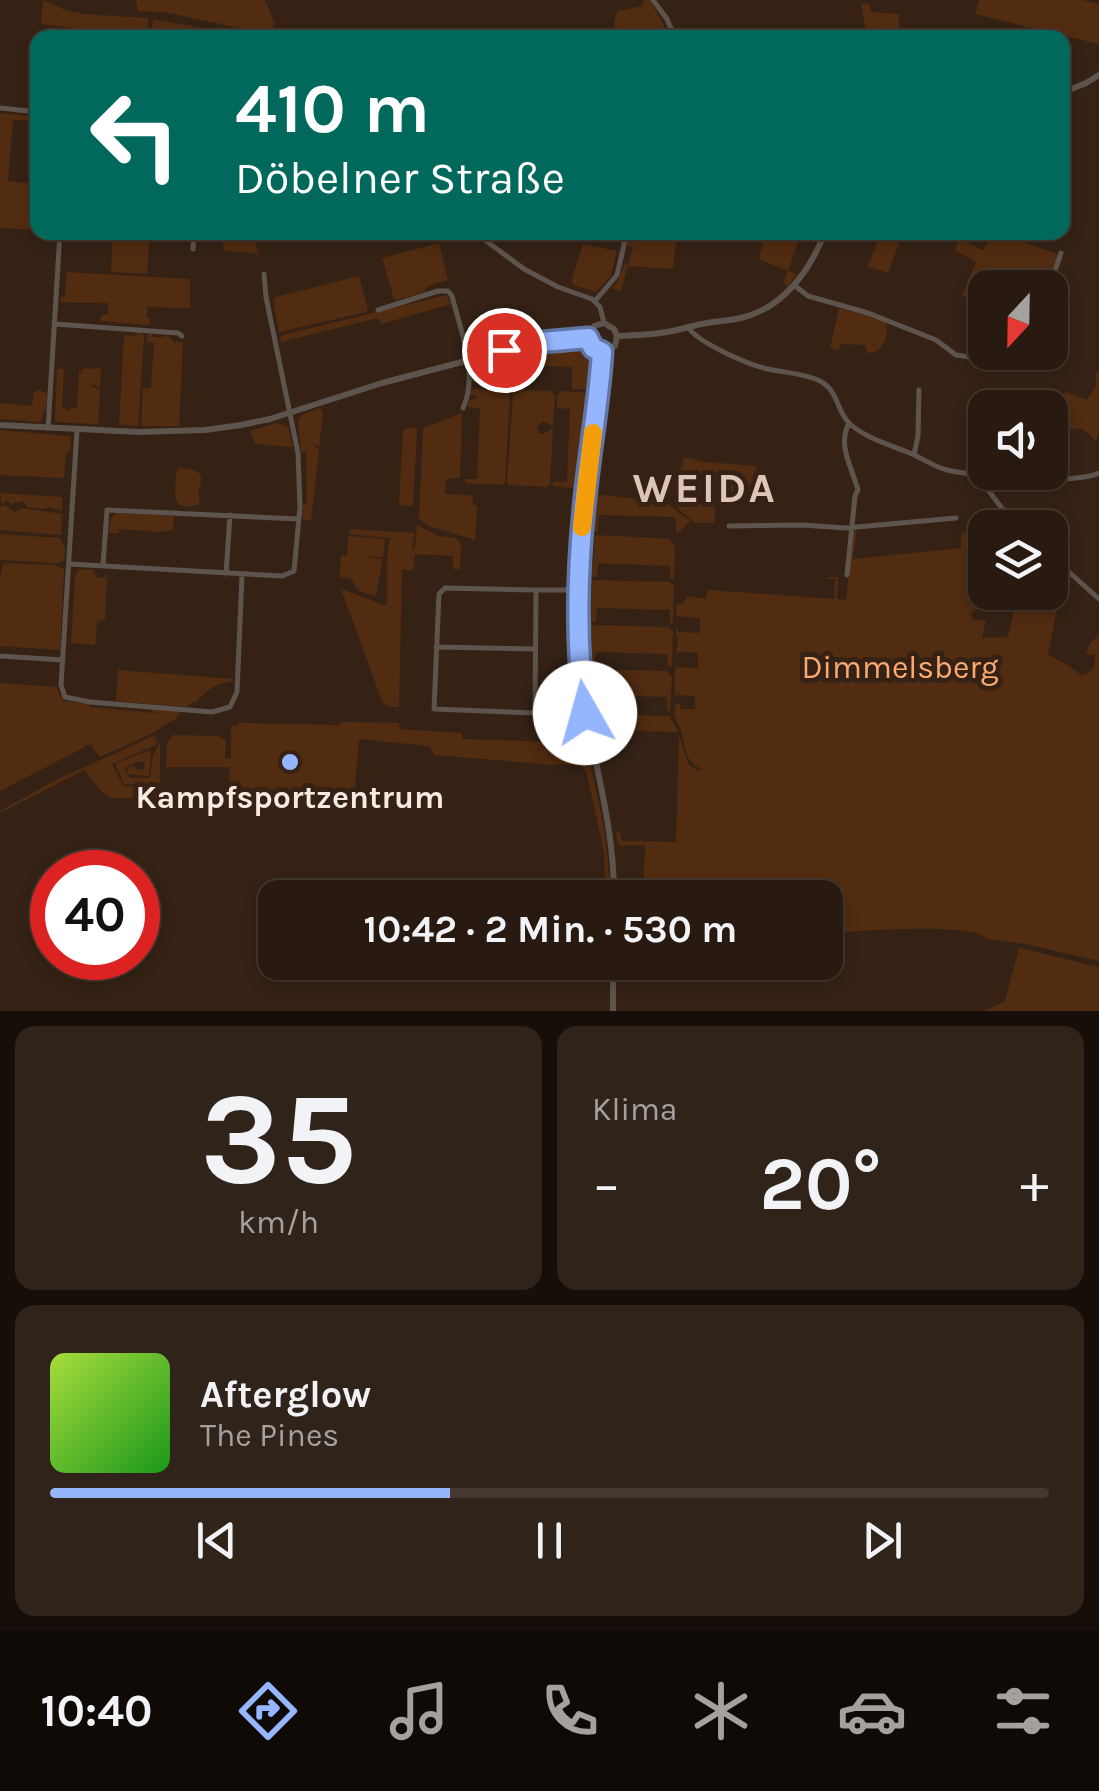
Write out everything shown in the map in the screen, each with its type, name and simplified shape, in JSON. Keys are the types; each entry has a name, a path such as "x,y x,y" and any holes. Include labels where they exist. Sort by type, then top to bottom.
{"street":[{"path":"653,0 671,30"},
{"path":"1070,89 1099,75"},
{"path":"0,108 30,111"},
{"path":"48,428 60,240"},
{"path":"193,249 194,240"},
{"path":"485,240 524,270 595,301 604,323"},
{"path":"595,301 620,270 626,240"},
{"path":"618,336 674,331 750,315 794,286 816,255 821,240"},
{"path":"1055,270 1061,253"},
{"path":"69,564 282,576 296,567 298,452 264,274"},
{"path":"794,286 808,296 874,315 936,340 956,355 968,356"},
{"path":"378,310 448,291 468,360 468,397 463,408"},
{"path":"588,338 594,326 604,323 618,336"},
{"path":"55,324 182,336"},
{"path":"688,327 703,340 752,364 822,382 836,394 849,423 876,440 945,469 968,473"},
{"path":"588,338 593,348 602,352 611,350 618,336"},
{"path":"0,425 77,430 205,430 258,422 382,383 532,344 588,338"},
{"path":"602,352 585,497 577,622 581,686 608,816 613,880"},
{"path":"914,456 919,390"},
{"path":"847,575 858,488 844,447 844,432 849,423"},
{"path":"77,430 62,692 69,700 212,712 230,707 236,692 242,575"},
{"path":"1068,479 1099,474"},
{"path":"988,490 1003,510"},
{"path":"103,566 107,510 299,521"},
{"path":"226,574 230,515"},
{"path":"729,526 852,528 956,518"},
{"path":"1068,571 1099,599"},
{"path":"544,713 434,709 439,594 445,588 577,590"},
{"path":"535,713 536,590"},
{"path":"436,648 536,649"},
{"path":"0,656 63,660"},
{"path":"612,1011 613,980"}],"green space":[{"path":"43,0 83,14 148,18 147,30 90,30 41,24"},
{"path":"136,0 265,0 275,24 270,30 247,30 164,12 138,11"},
{"path":"644,0 650,0 666,30 615,30 618,11 642,6"},
{"path":"979,0 1082,0 1099,4 1099,44 1070,37 1070,30 1041,30 975,14"},
{"path":"869,3 871,12 899,14 899,30 866,30 861,4"},
{"path":"153,19 212,30 152,30"},
{"path":"0,113 30,116 30,121 13,120 8,181 30,183 30,230 0,228"},
{"path":"113,240 149,240 147,274 111,272"},
{"path":"224,240 255,240 258,254 223,250"},
{"path":"628,240 676,240 673,269 628,266 621,291 611,288 624,264 628,265 633,247 627,246"},
{"path":"763,240 799,240 788,270 797,275 786,287 788,271 759,259"},
{"path":"878,240 900,240 888,273 868,266"},
{"path":"962,240 983,250 989,240 1017,240 1058,254 1052,270 973,270 976,262 954,250"},
{"path":"439,243 448,280 427,286 424,292 394,299 382,258"},
{"path":"583,244 617,251 611,276 596,292 573,285"},
{"path":"67,272 190,279 190,308 147,307 150,325 100,321 102,315 108,314 108,303 60,302 65,297"},
{"path":"359,276 366,312 279,332 273,300 276,297"},
{"path":"447,295 451,304 381,324 378,318 281,342 283,335"},
{"path":"839,308 886,321 887,333 881,347 867,353 866,345 841,344 838,350 830,348"},
{"path":"136,331 144,336 138,426 119,425 124,335 135,336"},
{"path":"148,332 152,332 152,337 164,337 165,333 174,342 183,343 179,426 141,426 143,389 151,388 154,343 147,342"},
{"path":"580,345 594,357 592,389 572,389 572,367 481,364 480,386 471,381 473,365 531,350"},
{"path":"101,368 100,388 91,386 100,390 98,424 55,420 57,369 64,369 62,407 70,412 77,408 79,369 83,376 82,369"},
{"path":"1096,372 1099,428 1096,442 1080,429 1068,430 1068,393 1087,400 1096,386"},
{"path":"507,390 510,394 502,485 465,483 465,479 477,479 480,408 468,407 469,400 476,399 470,391"},
{"path":"516,390 550,391 555,395 553,426 543,421 537,427 543,434 553,428 547,487 507,482"},
{"path":"562,391 591,393 581,489 553,486 553,482 567,482 570,409 557,408 557,396"},
{"path":"34,392 47,394 41,422 0,419 0,403 32,406"},
{"path":"320,408 323,413 319,447 311,441 319,451 311,520 304,520 306,452 301,451 298,421 301,415"},
{"path":"462,413 460,478 446,479 445,494 473,498 473,505 477,506 475,540 429,526 419,519 423,428"},
{"path":"278,423 288,427 293,447 255,444 250,431"},
{"path":"0,430 71,438 64,478 0,475"},
{"path":"403,430 417,430 413,506 399,505"},
{"path":"684,457 757,466 753,495 714,500 715,523 695,523 673,504 713,501 674,501"},
{"path":"179,468 192,470 201,477 198,505 178,503 175,494"},
{"path":"0,493 62,497 62,511 27,507 24,501 11,504 6,500 2,505"},
{"path":"592,494 665,502 689,523 677,534 675,517 599,515 598,532 588,532"},
{"path":"5,505 15,512 23,508 62,514 61,535 0,530 0,507"},
{"path":"116,513 174,516 173,530 119,529 119,533 108,533"},
{"path":"417,525 438,536 455,538 461,544 460,569 453,569 453,556 415,554 413,570 402,570 399,707 391,707 382,701 341,589 387,606 390,538 349,534 350,529 414,533 412,550"},
{"name":"Dimmelsberg","path":"857,529 853,559 961,548 961,533 968,532 968,610 977,610 971,612 972,621 986,620 982,638 1008,637 1014,610 1057,610 1048,654 1082,676 1094,666 1095,655 1086,654 1099,634 1099,961 959,930 843,932 843,880 644,880 645,845 618,844 619,830 622,841 676,842 679,735 689,765 698,771 702,769 687,756 674,715 676,704 680,704 680,709 695,709 695,696 675,698 675,669 698,668 698,653 676,655 676,629 700,633 700,618 676,616 677,603 682,605 688,596 705,599 708,590 834,599 835,579 828,577 838,577 837,599 846,600 853,534"},
{"path":"0,534 60,538 65,548 64,561 0,560"},
{"path":"595,535 670,539 675,547 674,578 670,579 670,566 598,563 597,577 588,577"},
{"path":"348,536 385,539 383,557 361,556 383,559 376,596 359,591 350,578 340,577 341,555 347,555"},
{"path":"3,563 55,565 64,569 60,650 0,646"},
{"path":"78,569 94,570 96,578 107,577 105,619 97,622 95,645 71,643"},
{"path":"587,580 669,582 674,585 673,622 670,624 670,610 597,608 596,622 587,621 592,584 587,585"},
{"path":"586,625 669,627 673,631 672,665 668,668 667,654 596,652 595,666 589,666 591,627"},
{"path":"585,669 667,671 672,678 670,709 667,712 667,697 595,695 594,710 590,711"},
{"path":"118,670 233,681 212,688 187,707 116,701"},
{"path":"0,683 57,687 64,701 90,707 180,713 151,734 100,757 91,745 85,745 0,791"},
{"path":"591,714 669,716 679,732 594,730"},
{"path":"238,723 399,723 400,729 461,733 463,739 585,743 605,838 609,880 605,880 604,853 587,774 581,764 435,755 429,746 359,739 354,801 236,802 235,795 229,794 228,801 170,798 169,790 228,794 230,767 166,767 167,743 173,735 219,736 226,741 225,758 231,758 231,726"},
{"path":"153,736 156,745 112,764 123,786 157,787 166,798 111,798 84,770 0,813 54,781"},
{"path":"160,742 160,784 124,784 117,763 149,750 149,776 129,774 127,769 132,766 144,769 142,761 129,765 125,770 130,778 150,778 153,755"},
{"path":"1019,948 1099,967 1099,1011 984,1011 1005,1001"}],"slow traffic":[{"path":"582,527 593,433"}],"place":[{"name":"Kampfsportzentrum","path":"290,762"}],"district":[{"name":"WEIDA","path":"705,488"}],"route":[{"path":"504,350 588,338 593,348 602,352 577,590 585,713"}]}
